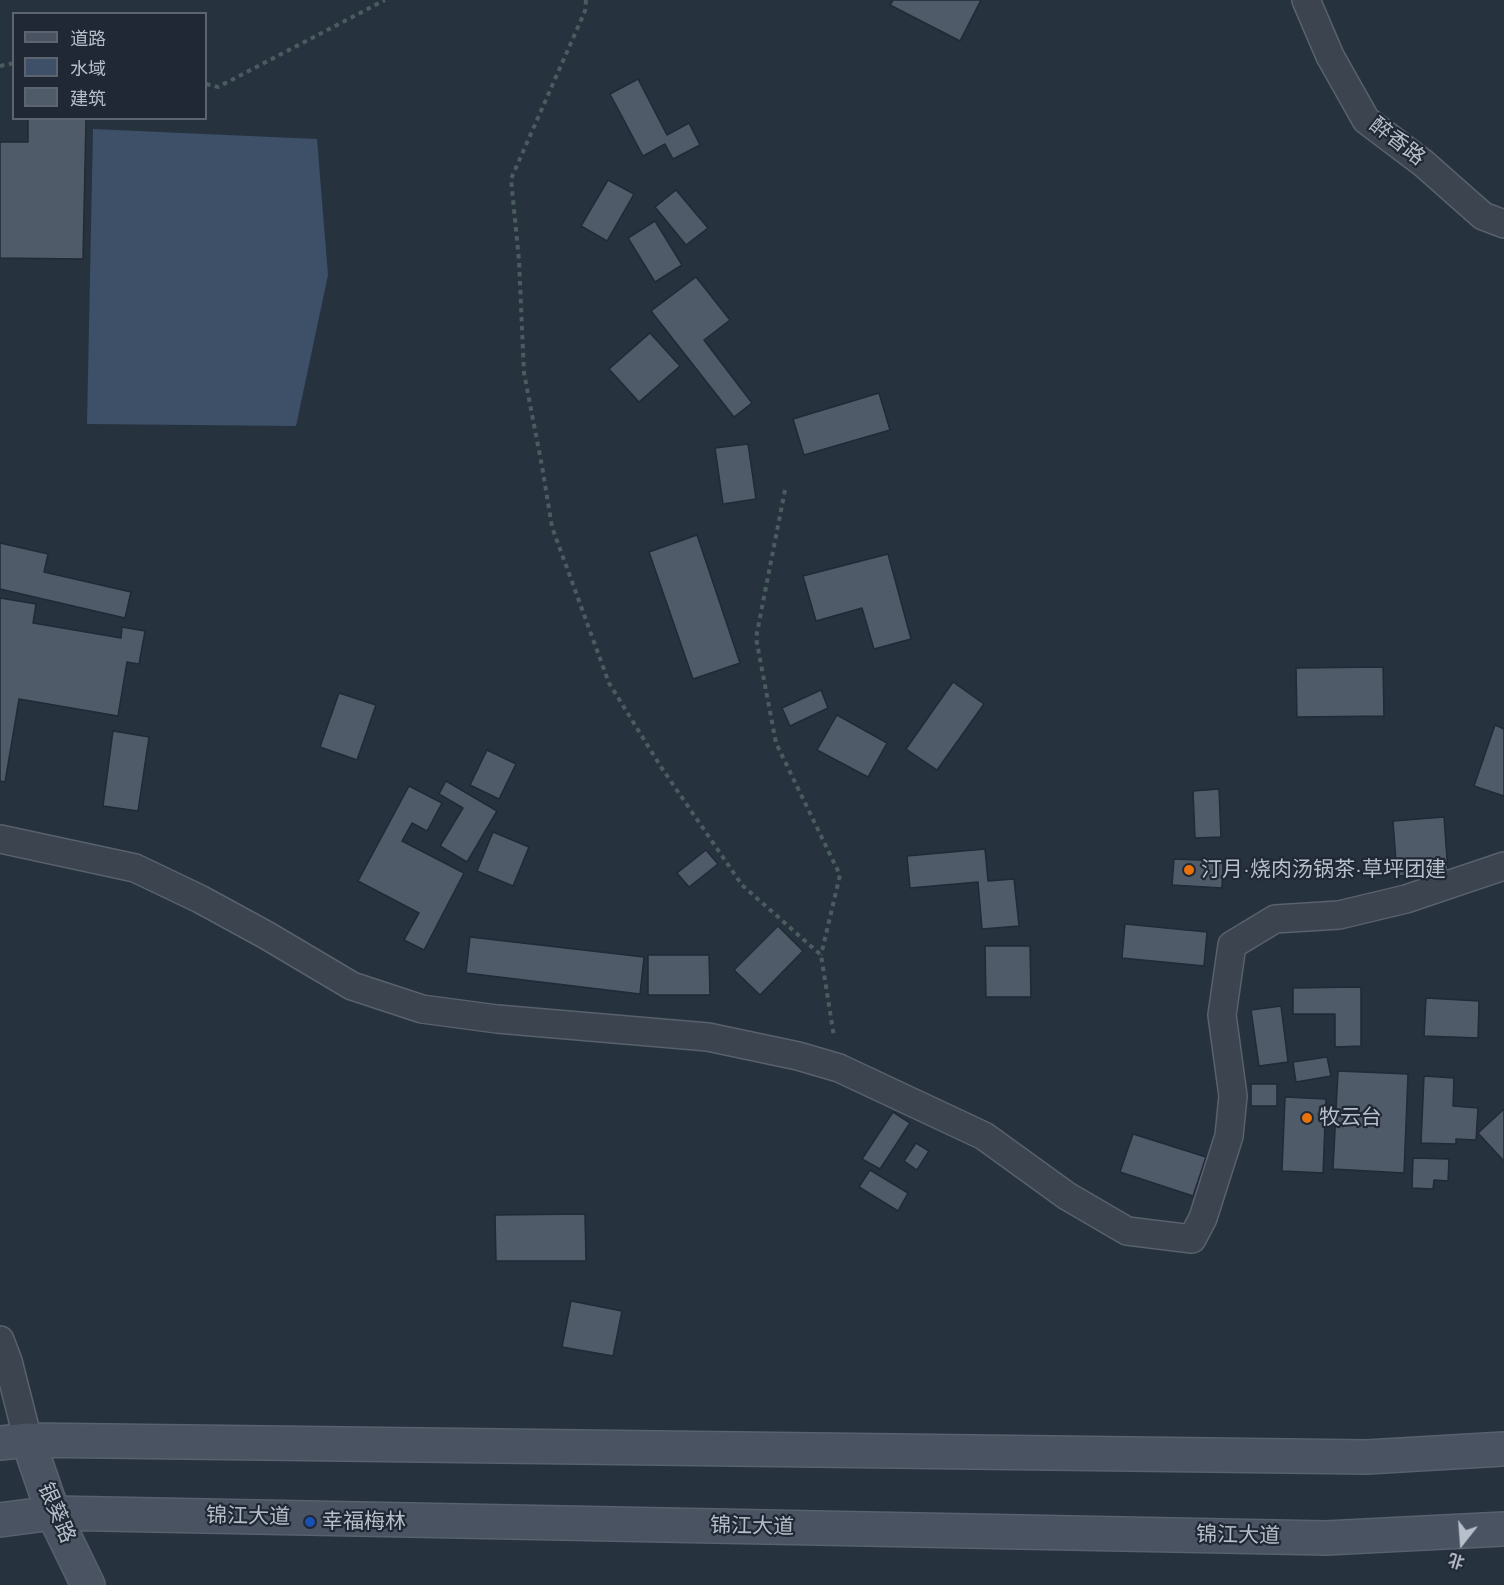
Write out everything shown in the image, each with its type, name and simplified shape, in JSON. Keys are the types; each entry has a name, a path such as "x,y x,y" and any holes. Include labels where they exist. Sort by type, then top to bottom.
{"main road":[{"path":"14,1441 1367,1457 1504,1449"},
{"name":"银葵路","path":"14,1441 88,1585"},
{"name":"锦江大道","path":"0,1520 53,1513 1326,1538 1504,1529"}],"street":[{"name":"醉香路","path":"1306,0 1330,56 1366,120 1423,163 1483,216 1504,224"},
{"path":"0,840 135,868 209,904 352,986 422,1009 497,1019 708,1037 798,1056 839,1068 984,1136 1067,1196 1127,1231 1192,1239 1203,1218 1229,1136 1233,1096 1222,1015 1232,945 1275,919 1339,915 1406,899 1504,866"},
{"path":"0,1340 8,1361 14,1441"}],"path":[{"path":"207,84 218,87 385,0"},
{"path":"586,0 585,11 511,178 519,260 524,373 552,527 609,683 661,767 742,885 821,955"},
{"path":"784,490 756,638 776,743 840,875 821,955 839,1068"}],"water":[{"path":"93,129 317,139 328,275 296,426 87,424"}],"building":[{"path":"893,0 981,0 960,41 890,5"},
{"path":"638,79 667,135 689,123 700,145 673,159 665,144 643,156 610,94"},
{"path":"28,120 86,120 83,259 0,258 0,142 28,142"},
{"path":"608,180 634,194 607,241 581,226"},
{"path":"676,190 708,228 686,245 655,207"},
{"path":"655,221 682,265 655,282 628,238"},
{"path":"696,277 730,320 704,340 752,403 734,417 651,311"},
{"path":"650,333 680,366 639,402 609,369"},
{"path":"879,393 890,430 804,455 793,419"},
{"path":"748,444 756,499 723,504 715,448"},
{"path":"697,535 740,663 693,679 649,552"},
{"path":"0,543 48,554 44,572 131,592 125,618 0,589"},
{"path":"888,554 911,639 874,649 862,608 816,621 803,576"},
{"path":"0,598 36,604 33,623 121,638 122,627 145,631 139,664 127,662 118,716 19,699 5,782 0,781"},
{"path":"1383,667 1384,716 1297,717 1296,668"},
{"path":"953,682 984,704 937,770 906,749"},
{"path":"821,690 828,708 790,726 782,708"},
{"path":"339,693 376,705 357,760 320,747"},
{"path":"837,715 887,743 868,777 817,750"},
{"path":"1495,725 1504,729 1504,796 1474,786"},
{"path":"113,731 149,737 138,811 103,806"},
{"path":"487,750 516,764 499,799 470,785"},
{"path":"446,781 497,811 467,862 440,846 463,808 439,794"},
{"path":"409,786 442,803 427,831 412,823 402,841 464,873 424,950 404,940 419,913 358,881"},
{"path":"1219,789 1221,837 1195,838 1193,791"},
{"path":"1444,817 1448,873 1397,876 1393,821"},
{"path":"493,832 529,847 513,886 477,871"},
{"path":"985,849 988,881 1014,879 1019,926 982,929 978,882 910,888 907,856"},
{"path":"706,850 718,864 689,887 677,873"},
{"path":"1174,859 1223,861 1222,888 1172,885"},
{"path":"1125,924 1207,932 1204,966 1122,958"},
{"path":"778,926 803,951 760,995 734,970"},
{"path":"470,937 644,957 640,994 466,973"},
{"path":"985,946 1030,946 1031,997 986,997"},
{"path":"648,955 709,955 710,995 648,995"},
{"path":"1361,987 1361,1046 1335,1047 1335,1014 1293,1014 1293,988"},
{"path":"1426,998 1479,1001 1478,1038 1424,1036"},
{"path":"1281,1006 1288,1062 1259,1066 1251,1010"},
{"path":"1327,1057 1331,1076 1296,1082 1293,1062"},
{"path":"1338,1071 1408,1074 1404,1173 1333,1169"},
{"path":"1424,1076 1454,1078 1453,1106 1478,1108 1476,1140 1456,1139 1456,1144 1421,1143"},
{"path":"1251,1084 1277,1084 1277,1106 1251,1106"},
{"path":"1285,1097 1326,1099 1323,1173 1282,1171"},
{"path":"1504,1109 1504,1161 1478,1133"},
{"path":"893,1112 910,1123 880,1169 862,1159"},
{"path":"1133,1134 1206,1157 1193,1196 1120,1172"},
{"path":"916,1143 929,1151 917,1170 904,1161"},
{"path":"1413,1158 1449,1159 1448,1181 1434,1180 1433,1189 1412,1188"},
{"path":"870,1170 908,1193 898,1211 859,1187"},
{"path":"585,1214 586,1261 496,1261 495,1215"},
{"path":"571,1301 622,1311 613,1356 562,1347"}],"place":[{"name":"汀月·烧肉汤锅茶·草坪团建","path":"1189,870"},
{"name":"牧云台","path":"1307,1118"},
{"name":"幸福梅林","path":"310,1522"}]}
